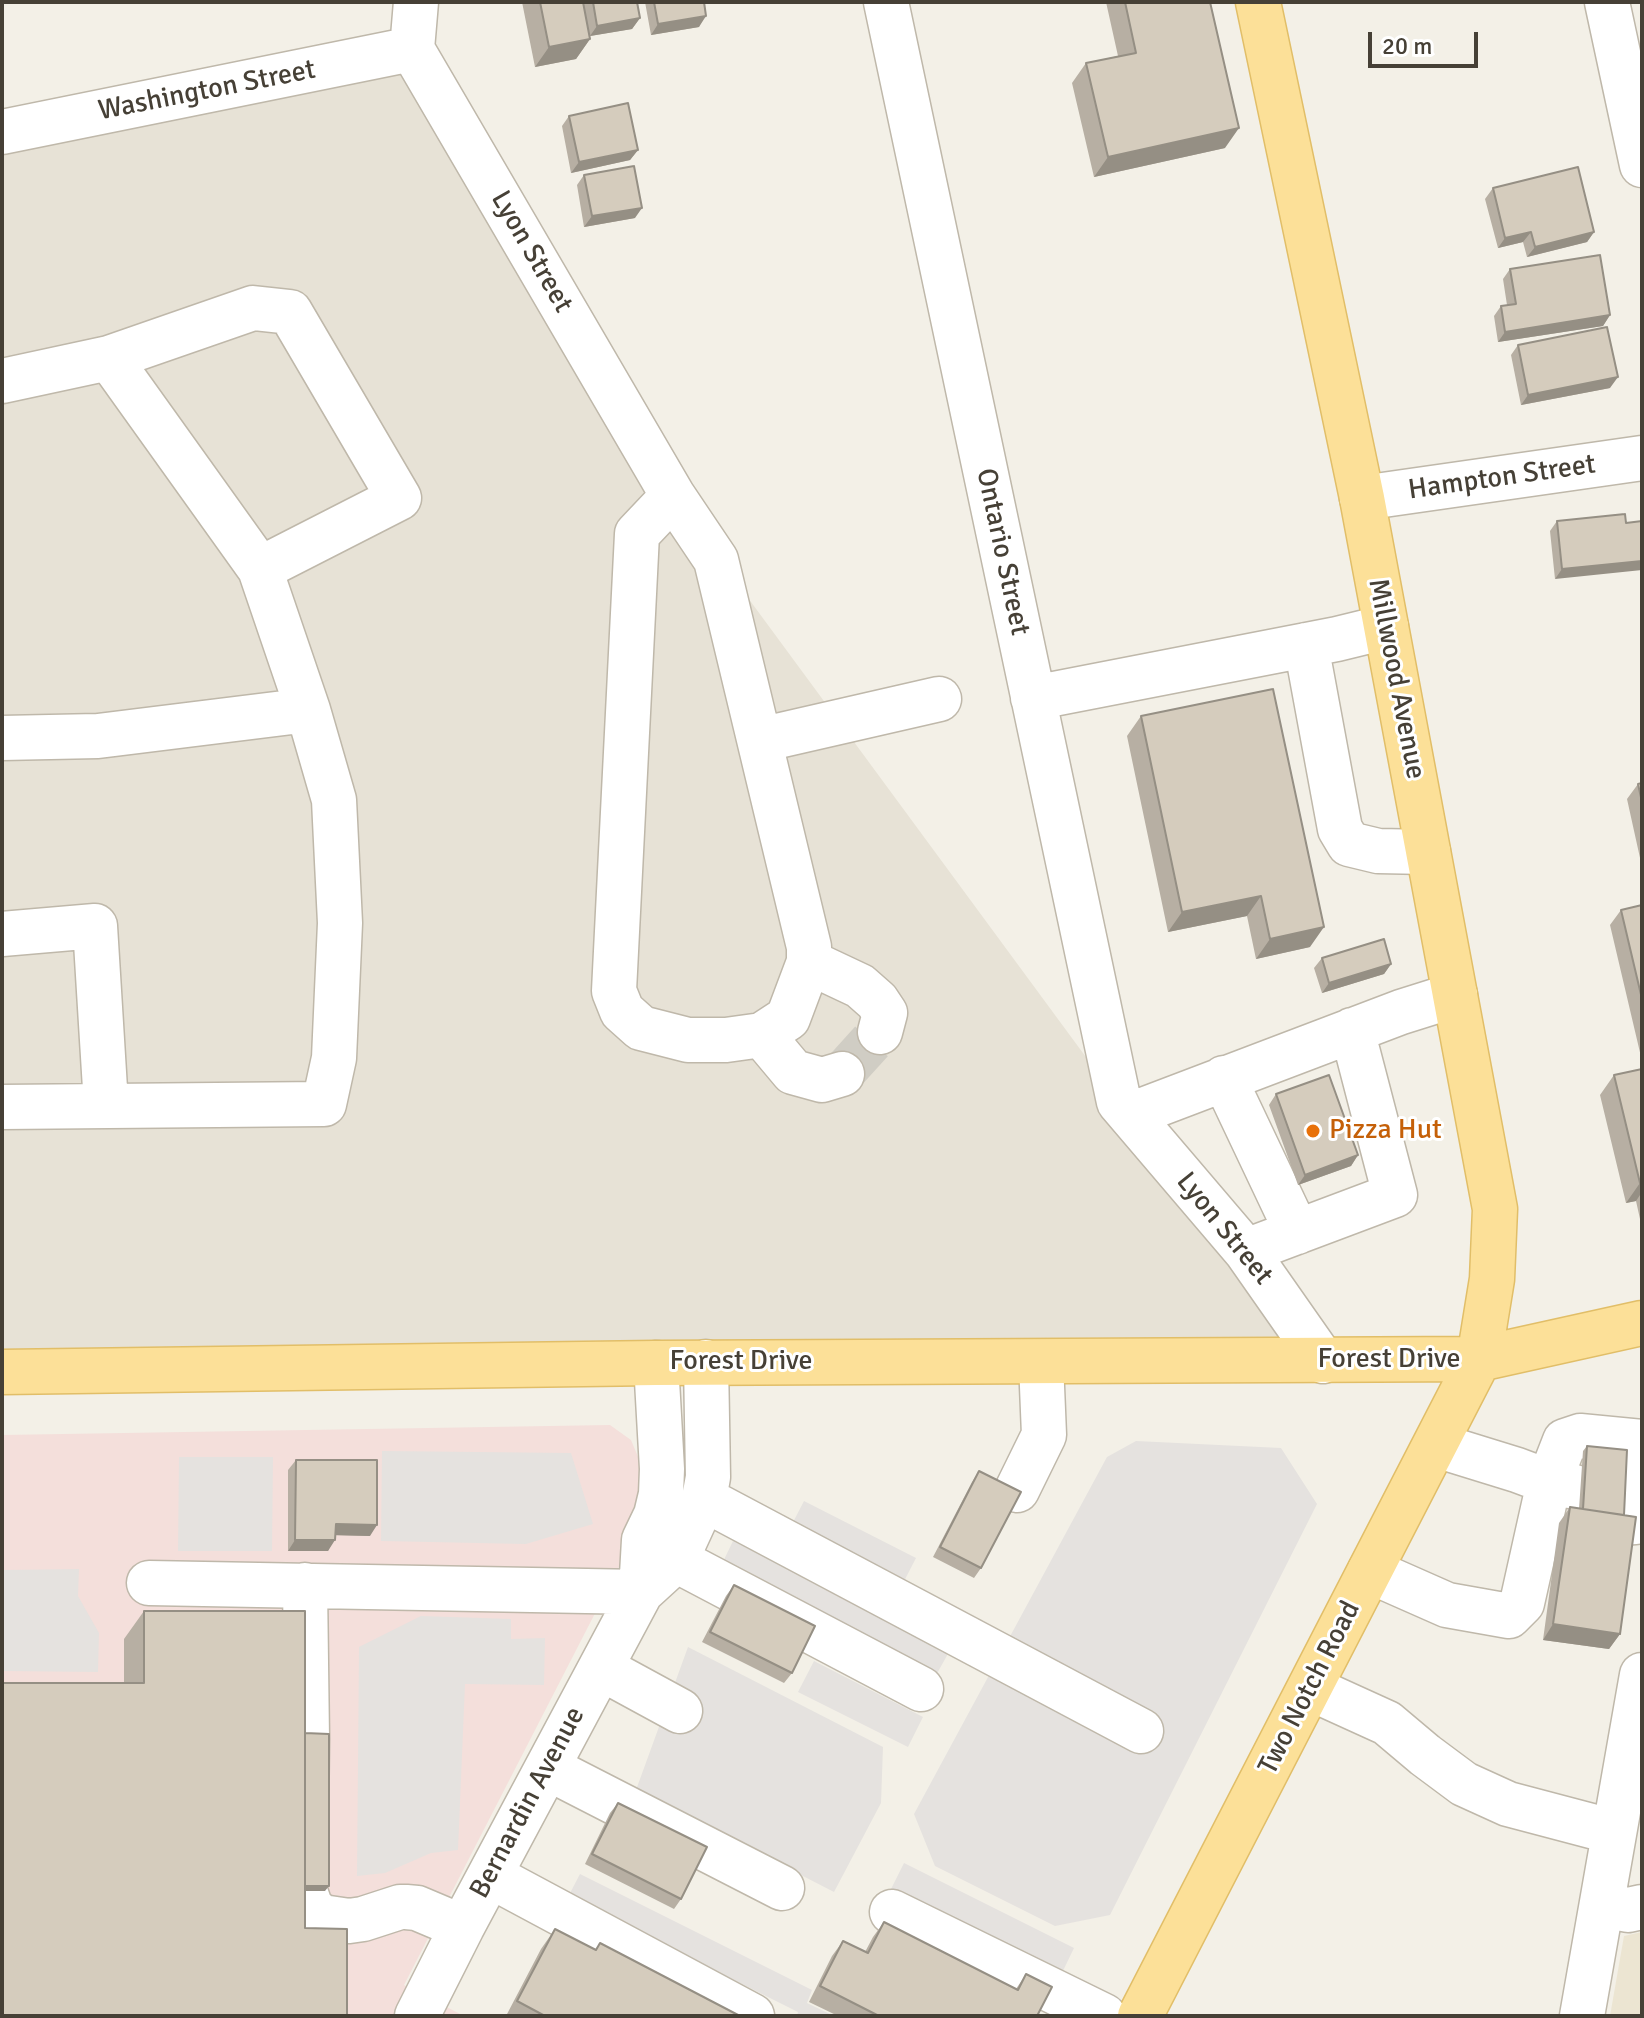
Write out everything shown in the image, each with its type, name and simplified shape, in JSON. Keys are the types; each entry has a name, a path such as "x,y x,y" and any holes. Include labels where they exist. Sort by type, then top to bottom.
{"main road":[{"name":"Millwood Avenue","path":"1258,2 1362,498 1495,1209 1492,1279 1479,1359"},
{"name":"Forest Drive","path":"2,1372 706,1362 1479,1359 1642,1323"},
{"name":"Two Notch Road","path":"1140,2016 1479,1359"}],"street":[{"path":"412,49 416,2"},
{"name":"Ontario Street","path":"886,2 1033,698 1124,1108"},
{"path":"1607,2 1642,165"},
{"name":"Washington Street","path":"2,132 412,49"},
{"name":"Lyon Street","path":"412,49 673,496 716,560 809,947 809,962"},
{"path":"2,381 109,358 253,308 290,312 399,498 260,569"},
{"path":"2,1107 324,1104 334,1058 340,923 334,800 308,710 260,569 109,358"},
{"name":"Hampton Street","path":"1362,498 1642,458"},
{"path":"673,496 637,534 614,991 622,1011 641,1028 688,1040 726,1040 762,1035 788,1018 809,962 860,986 877,1001 885,1013 880,1032"},
{"path":"1033,698 1386,627"},
{"path":"1306,645 1340,829 1349,844 1378,851 1428,852"},
{"path":"760,740 939,699"},
{"path":"2,738 98,736 308,710"},
{"path":"2,934 95,926 106,1105"},
{"path":"1124,1108 1224,1078 1455,995"},
{"path":"1246,1251 1395,1195 1352,1030"},
{"path":"762,1035 793,1072 822,1080 842,1074"},
{"path":"1224,1078 1297,1232"},
{"name":"Lyon Street","path":"1124,1108 1246,1251 1323,1361"},
{"name":"Bernardin Avenue","path":"417,2016 641,1592 676,1560 704,1499 708,1477 706,1362"},
{"path":"1017,1490 1044,1435 1041,1362"},
{"name":"Bernardin Avenue","path":"641,1592 644,1540 656,1515 661,1494 656,1363"},
{"path":"1370,1571 1447,1605 1509,1616 1601,1506 1642,1442 1580,1436 1565,1441 1601,1506"},
{"path":"1436,1445 1517,1470 1601,1506"},
{"path":"704,1499 1141,1731"},
{"path":"676,1560 921,1689"},
{"path":"149,1583 641,1592"},
{"path":"305,1585 305,1891 311,1908 322,1917 349,1921 400,1907 417,1908 462,1927"},
{"path":"601,1668 680,1711"},
{"path":"1582,2016 1622,1906 1614,1832 1642,1675"},
{"path":"1310,1688 1387,1723 1464,1784 1508,1804 1614,1832"},
{"path":"548,1768 782,1888"},
{"path":"491,1876 752,2016"},
{"path":"892,1912 1104,2016"}],"shaded area":[{"path":"412,49 673,496 1119,1102 1323,1361 2,1372 2,132"},
{"path":"610,1425 631,1440 641,1464 644,1518 404,1985 464,2016 2,2016 2,1435"},
{"path":"1136,1441 1281,1448 1317,1504 1110,1915 1055,1926 935,1866 914,1814 1107,1457"},
{"path":"382,1451 571,1453 593,1524 526,1544 381,1541"},
{"path":"179,1457 273,1457 272,1551 178,1551"},
{"path":"804,1501 916,1558 884,1620 949,1652 935,1677 720,1568 733,1541 773,1561"},
{"path":"79,1569 78,1596 99,1633 98,1672 2,1671 2,1570"},
{"path":"421,1616 511,1619 511,1639 545,1638 544,1685 465,1684 458,1850 431,1853 385,1873 357,1876 359,1647"},
{"path":"688,1647 883,1747 881,1803 834,1892 636,1790"},
{"path":"814,1661 923,1717 908,1747 798,1692"},
{"path":"904,1863 1074,1948 1060,1977 890,1891"},
{"path":"580,1874 812,1990 807,2003 834,2016 797,2016 798,2012 568,1897"},
{"path":"1642,1932 1642,2016 1610,2016 1624,1936"}],"building":[{"path":"540,2 583,2 590,39 549,47"},
{"path":"593,2 637,2 640,18 597,26"},
{"path":"654,2 704,2 706,16 658,24"},
{"path":"1125,2 1210,2 1239,128 1108,157 1086,63 1136,53"},
{"path":"628,103 638,150 579,162 569,116"},
{"path":"634,166 642,208 592,216 584,175"},
{"path":"1578,167 1594,232 1535,247 1531,232 1505,238 1493,188"},
{"path":"1600,255 1610,315 1505,332 1501,306 1516,304 1510,269"},
{"path":"1607,327 1618,377 1528,395 1518,345"},
{"path":"1625,514 1626,523 1642,521 1642,561 1562,569 1557,521"},
{"path":"1273,689 1324,927 1270,939 1261,896 1182,912 1141,716"},
{"path":"1642,905 1642,999 1621,910"},
{"path":"1384,939 1391,964 1329,983 1322,958"},
{"path":"1642,1069 1642,1182 1640,1183 1614,1075"},
{"path":"1329,1075 1358,1155 1305,1175 1276,1094"},
{"path":"1587,1446 1627,1450 1624,1515 1583,1509"},
{"path":"296,1460 377,1460 377,1525 336,1524 335,1540 295,1540"},
{"path":"979,1471 1021,1492 981,1568 940,1547"},
{"path":"1570,1507 1636,1517 1620,1634 1553,1624"},
{"path":"734,1585 815,1626 792,1673 710,1632"},
{"path":"144,1611 305,1611 305,1928 347,1929 347,2016 2,2016 2,1683 144,1683"},
{"path":"305,1733 329,1734 329,1886 305,1886"},
{"path":"618,1803 707,1847 681,1899 592,1854"},
{"path":"884,1922 1018,1990 1026,1974 1052,1987 1037,2016 879,2016 820,1986 843,1941 868,1953"},
{"path":"555,1929 596,1950 600,1943 740,2016 545,2016 517,2001"}],"tunnel":[{"path":"842,1074 880,1032"}],"place":[{"name":"Pizza Hut","path":"1313,1131"}]}
